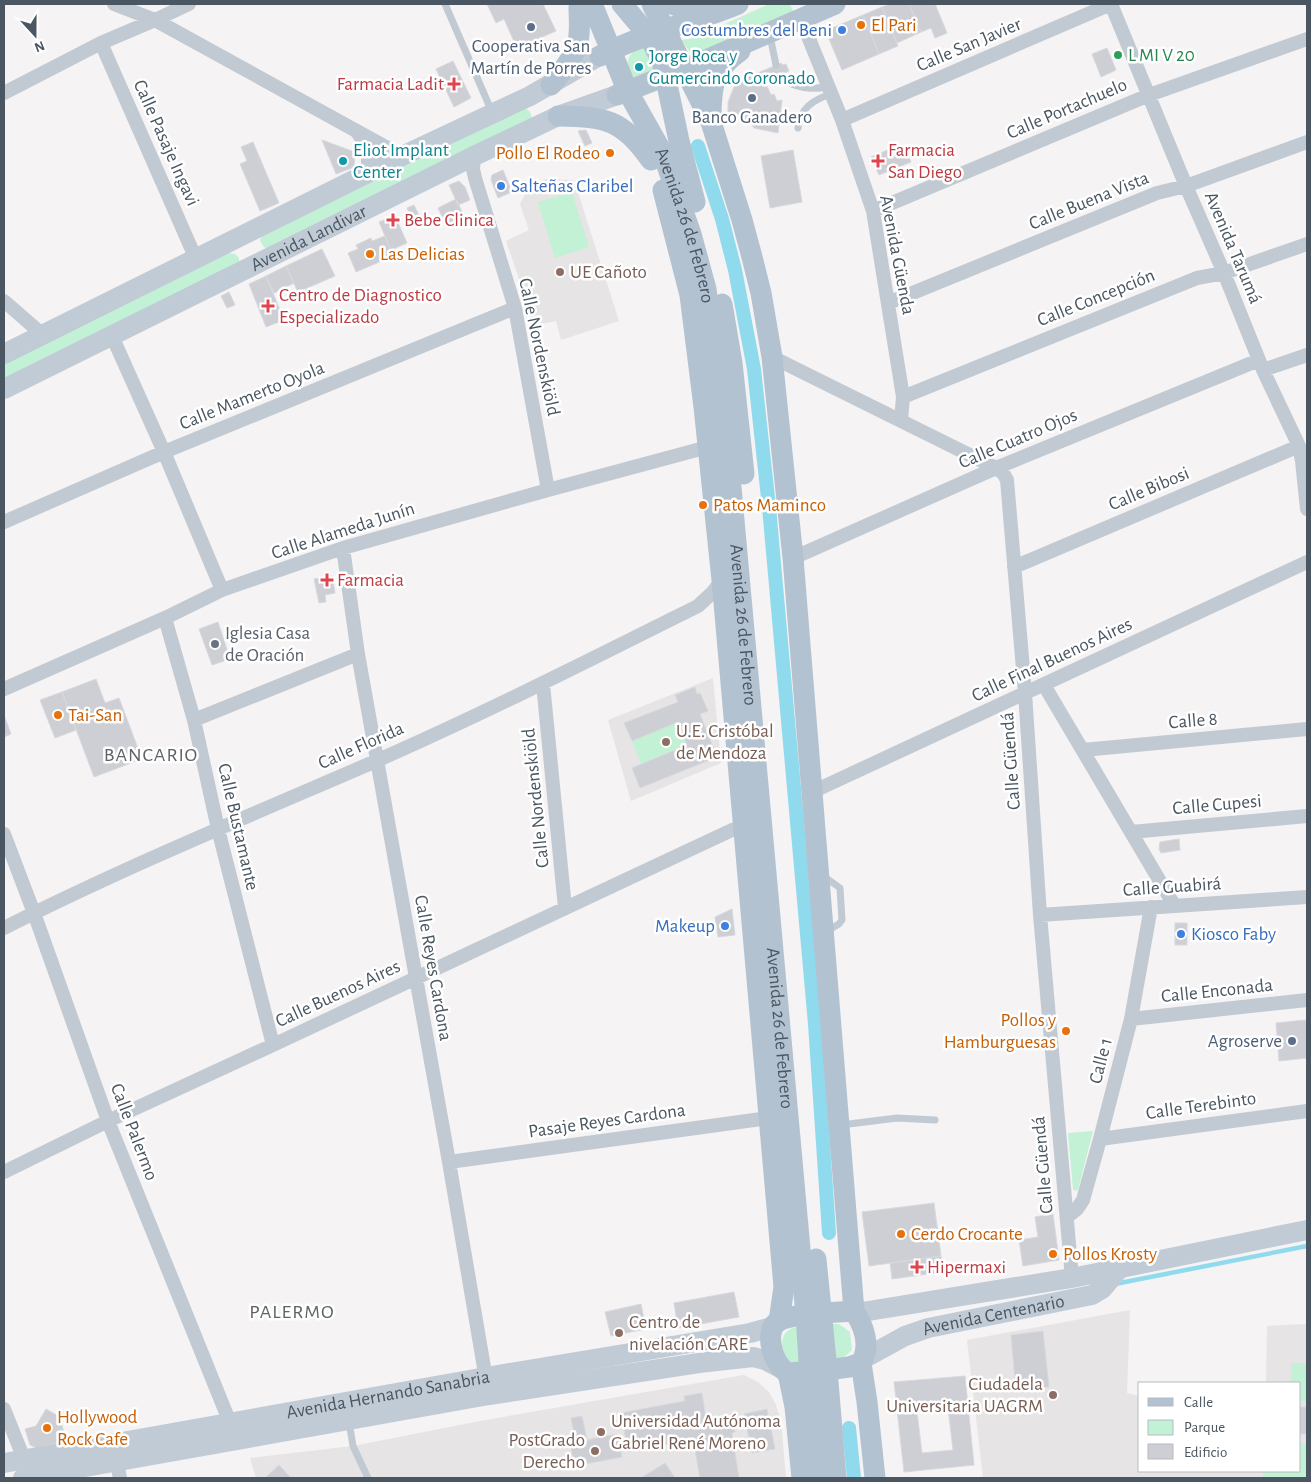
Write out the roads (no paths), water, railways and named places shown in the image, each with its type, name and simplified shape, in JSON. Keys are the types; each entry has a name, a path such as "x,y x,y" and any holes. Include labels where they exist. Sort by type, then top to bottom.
{"main road":[{"name":"Avenida 26 de Febrero","path":"622,4 656,33"},
{"name":"Avenida 26 de Febrero","path":"652,4 656,33 675,72 711,122 750,248 761,293 773,368 793,558 822,934 855,1312 862,1323 865,1335 866,1347 862,1361"},
{"path":"672,4 692,11 714,14"},
{"path":"605,54 656,33 738,4"},
{"path":"711,122 713,83 719,70 730,58 800,11 835,4"},
{"name":"Avenida 26 de Febrero","path":"583,5 589,28 605,54 664,195 690,295 722,580 784,1287 770,1338 776,1360 785,1371"},
{"path":"551,85 570,60 577,46 583,5"},
{"path":"622,94 767,34"},
{"name":"Avenida 26 de Febrero","path":"675,72 688,177 720,295 732,363 739,420 814,1315 818,1371 819,1478"},
{"name":"Avenida 26 de Febrero","path":"622,94 663,154 691,234 706,289 728,454 814,1315"},
{"path":"558,116 589,117 616,124 639,143 650,160"},
{"path":"775,1324 814,1315 855,1312"},
{"path":"802,1478 795,1407 785,1371 818,1371 849,1367 862,1361 875,1478"},
{"name":"Avenida 26 de Febrero","path":"818,1371 836,1478"}],"street":[{"path":"114,4 155,20 402,156"},
{"path":"4,93 101,43 189,4"},
{"name":"Avenida Tarumá","path":"1111,4 1261,365 1305,460 1307,509"},
{"name":"Calle San Javier","path":"842,120 1111,4"},
{"name":"Avenida Güenda","path":"800,11 842,120 873,211 903,397 901,420"},
{"name":"Calle Portachuelo","path":"873,211 1149,95 1307,39"},
{"name":"Calle Pasaje Ingavi","path":"101,43 196,259"},
{"name":"Avenida Landivar","path":"4,354 402,156 551,85 605,54"},
{"name":"Avenida Landivar","path":"4,389 474,156 558,116 622,94"},
{"path":"356,131 368,151 367,174"},
{"name":"Calle Buena Vista","path":"888,303 1157,193 1186,186 1307,142"},
{"name":"Calle Nordenskiöld","path":"474,156 473,169 475,178 516,308 548,490"},
{"path":"256,228 257,246 266,255 271,257"},
{"path":"230,241 236,243 244,252 246,257 245,269"},
{"name":"Calle Concepción","path":"903,397 1196,278 1224,273 1307,244"},
{"path":"4,301 43,335"},
{"name":"Calle Mamerto Oyola","path":"4,522 164,452 516,308"},
{"path":"112,336 164,452 222,590"},
{"name":"Calle Cuatro Ojos","path":"793,558 996,468 1261,365 1307,355"},
{"path":"773,368 782,372 796,370 996,468"},
{"name":"Calle Bibosi","path":"1014,567 1299,446"},
{"name":"Calle Alameda Junín","path":"4,689 165,618 222,590 343,548 708,447"},
{"name":"Calle Güendá","path":"996,468 1003,473 1007,480 1025,693 1040,916 1072,1278"},
{"name":"Calle Reyes Cardona","path":"343,548 358,654 487,1386"},
{"name":"Calle Final Buenos Aires","path":"812,792 1307,562"},
{"name":"Calle Florida","path":"4,928 218,829 378,760 543,684 698,606 722,580"},
{"name":"Calle Bustamante","path":"165,618 194,720 218,829 273,1045"},
{"path":"194,720 358,654"},
{"name":"Calle Nordenskiöld","path":"543,684 565,908"},
{"path":"1044,684 1174,905"},
{"name":"Calle 8","path":"1083,750 1307,729"},
{"name":"Calle Cupesi","path":"1131,832 1307,816"},
{"name":"Calle Buenos Aires","path":"4,1172 108,1120 273,1045 732,830 743,828"},
{"name":"Calle Palermo","path":"4,834 108,1120 233,1432"},
{"name":"Calle Guabirá","path":"1040,916 1307,896"},
{"name":"Calle 1","path":"1067,1216 1077,1209 1082,1200 1100,1139 1131,1019 1150,907"},
{"name":"Calle Enconada","path":"1131,1019 1307,1000"},
{"name":"Calle Terebinto","path":"1100,1139 1307,1111"},
{"name":"Pasaje Reyes Cardona","path":"449,1162 769,1118"},
{"name":"Avenida Centenario","path":"855,1312 1072,1278 1111,1279 1307,1230"},
{"name":"Avenida Centenario","path":"862,1361 905,1336 928,1328 1082,1298 1111,1279"},
{"name":"Avenida Hernando Sanabria","path":"4,1463 24,1469 65,1462 116,1461 157,1446 487,1386 696,1341 750,1333 775,1324"},
{"path":"696,1341 699,1363"},
{"name":"Avenida Hernando Sanabria","path":"487,1386 753,1357 765,1360 785,1371"},
{"path":"4,1409 24,1469"}],"lane":[{"path":"445,4 492,113"},
{"path":"767,34 776,65"},
{"path":"782,77 787,82 796,86 830,91"},
{"path":"798,128 804,110 810,103 830,91"},
{"path":"838,1125 897,1118 935,1120"},
{"path":"348,1411 353,1446 368,1478"}],"waterway":[{"path":"698,146 722,219 735,270 754,369 769,507 815,1024 829,1233"},
{"path":"1115,1284 1307,1246"},
{"path":"849,1428 854,1478"}],"place":[{"name":"El Pari","path":"861,25"},
{"name":"Cooperativa San Martín de Porres","path":"531,27"},
{"name":"Costumbres del Beni","path":"842,30"},
{"name":"L MI V 20","path":"1118,55"},
{"name":"Jorge Roca y Gumercindo Coronado","path":"639,67"},
{"name":"Farmacia Ladit","path":"454,84"},
{"name":"Banco Ganadero","path":"752,98"},
{"name":"Pollo El Rodeo","path":"610,153"},
{"name":"Eliot Implant Center","path":"343,161"},
{"name":"Farmacia San Diego","path":"878,161"},
{"name":"Salteñas Claribel","path":"501,186"},
{"name":"Bebe Clinica","path":"393,220"},
{"name":"Las Delicias","path":"370,254"},
{"name":"UE Cañoto","path":"560,272"},
{"name":"Centro de Diagnostico Especializado","path":"268,306"},
{"name":"Patos Maminco","path":"703,505"},
{"name":"Farmacia","path":"327,580"},
{"name":"Iglesia Casa de Oración","path":"215,644"},
{"name":"Tai-San","path":"58,715"},
{"name":"U.E. Cristóbal de Mendoza","path":"666,742"},
{"name":"Makeup","path":"725,926"},
{"name":"Kiosco Faby","path":"1181,934"},
{"name":"Pollos y Hamburguesas","path":"1066,1031"},
{"name":"Agroserve","path":"1292,1041"},
{"name":"Cerdo Crocante","path":"901,1234"},
{"name":"Pollos Krosty","path":"1053,1254"},
{"name":"Hipermaxi","path":"917,1267"},
{"name":"Centro de nivelación CARE","path":"619,1333"},
{"name":"Ciudadela Universitaria UAGRM","path":"1053,1395"},
{"name":"Hollywood Rock Cafe","path":"47,1428"},
{"name":"Universidad Autónoma Gabriel René Moreno","path":"601,1432"},
{"name":"PostGrado Derecho","path":"595,1451"}],"district":[{"name":"BANCARIO","path":"151,755"},
{"name":"PALERMO","path":"292,1312"}]}
